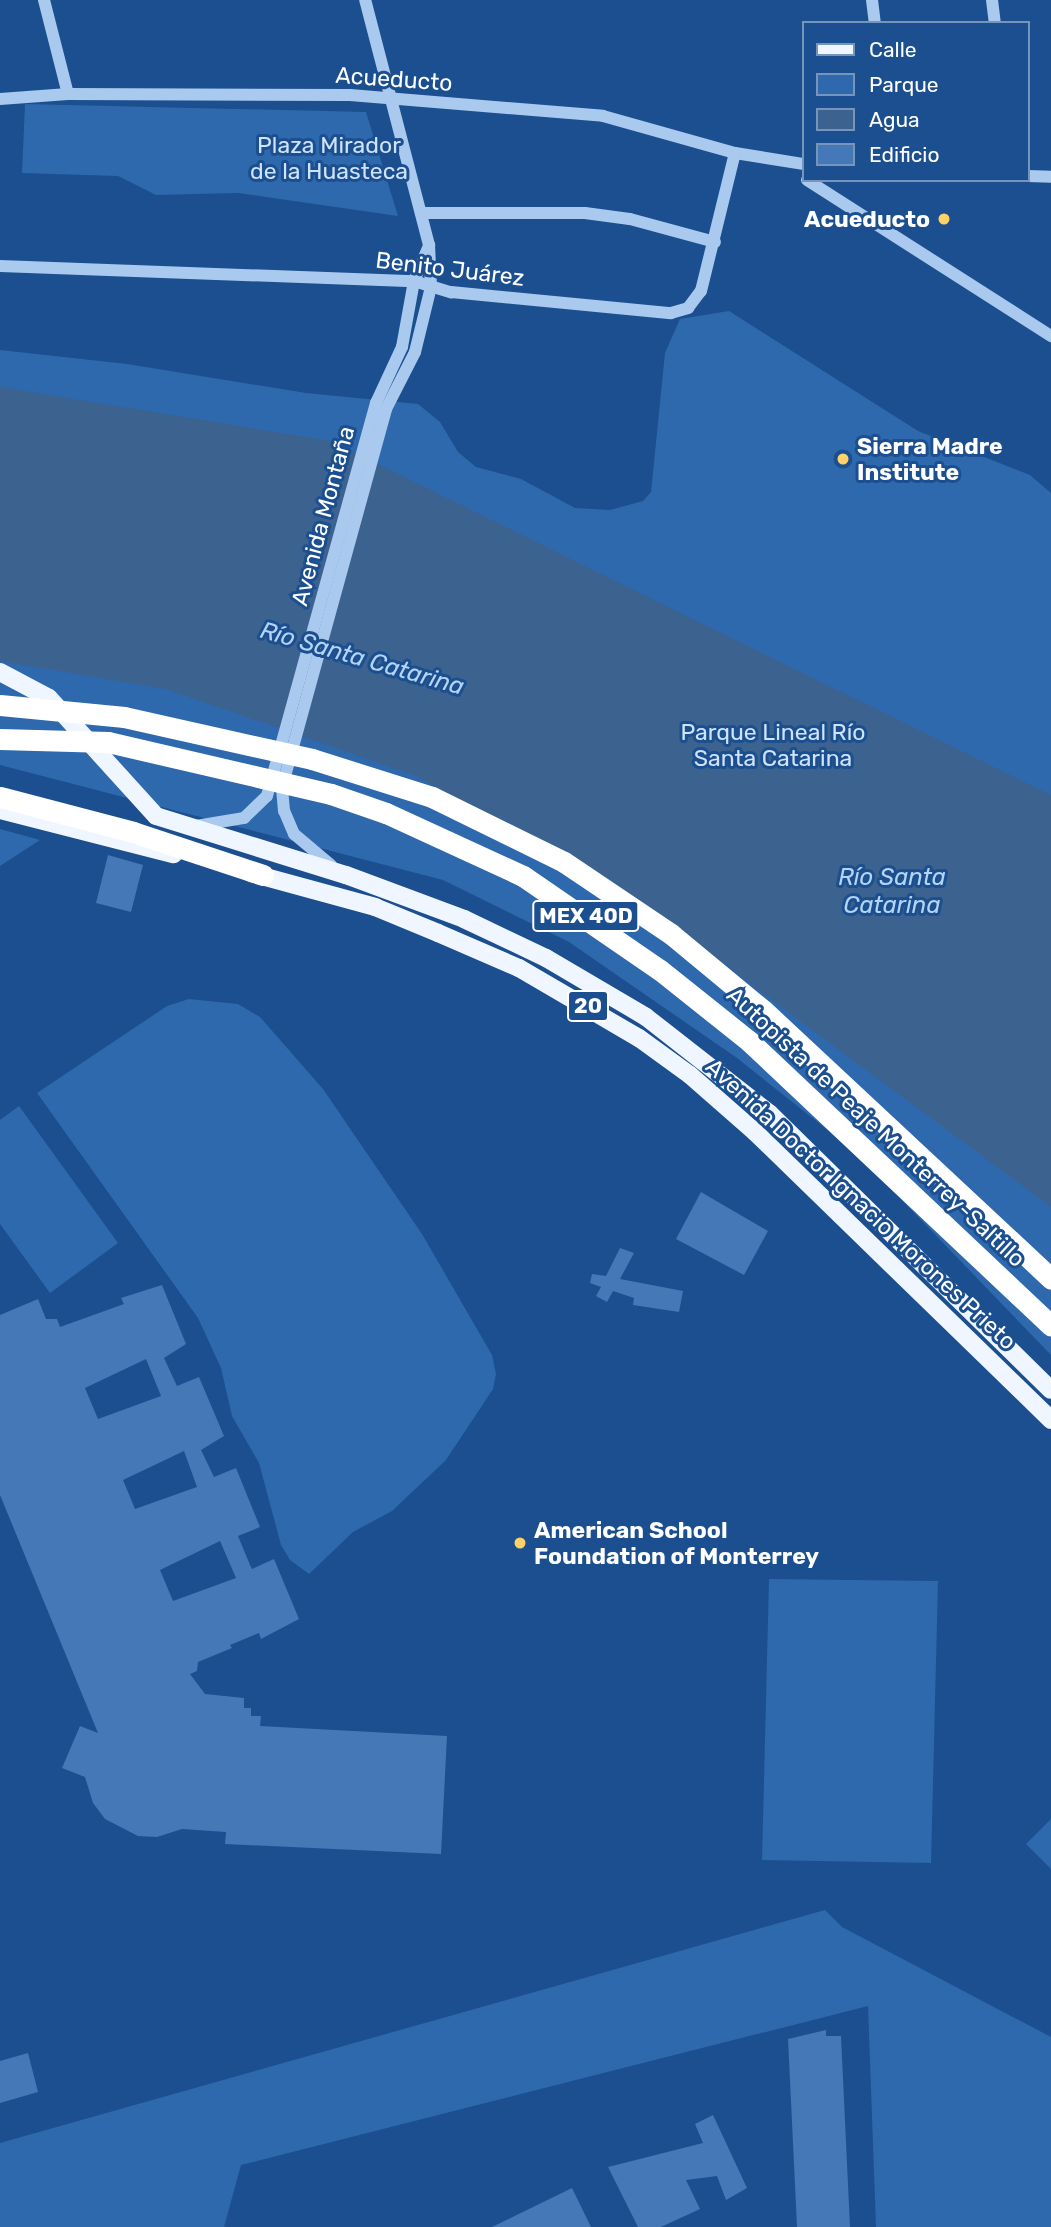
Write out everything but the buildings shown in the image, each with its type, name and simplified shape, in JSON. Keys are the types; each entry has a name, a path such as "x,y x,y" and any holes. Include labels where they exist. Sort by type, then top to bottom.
{"highway":[{"name":"Autopista de Peaje Monterrey-Saltillo","path":"0,705 124,717 312,759 432,797 564,862 671,934 763,1010 1051,1279"},
{"name":"Autopista de Peaje Monterrey-Saltillo","path":"0,739 108,742 331,794 386,813 523,876 660,970 749,1041 1051,1326"},
{"path":"0,797 133,832 263,875"}],"main road":[{"name":"Avenida Doctor Ignacio Morones Prieto","path":"0,672 49,698 156,816 184,827 346,875 464,919 546,958 646,1017 701,1056 845,1184 1051,1390"},
{"name":"Avenida Doctor Ignacio Morones Prieto","path":"0,810 263,875 375,907 519,968 639,1038 690,1075 755,1132 1051,1420"}],"street":[{"path":"44,0 68,94"},
{"path":"365,0 429,245 431,287 415,352 381,406"},
{"path":"872,0 875,21"},
{"path":"992,0 995,21"},
{"name":"Acueducto","path":"0,99 68,94 350,95 391,101 603,116 778,163"},
{"name":"Benito Juárez","path":"0,266 414,281 431,287 671,313 694,302 715,242 735,153"},
{"path":"778,163 802,164"},
{"path":"778,163 802,177"},
{"path":"1030,176 1051,177"},
{"path":"811,182 1051,336"},
{"path":"421,213 585,213 630,219 715,242"},
{"name":"Avenida Montaña","path":"184,827 244,818 260,807 277,786 381,406 402,347 414,281 429,245"},
{"name":"Avenida Montaña","path":"277,786 284,811 302,845 346,875"}],"green space":[{"name":"Plaza Mirador de la Huasteca","path":"25,104 366,112 398,216 238,193 156,195 118,176 22,173"},
{"name":"Parque Lineal Río Santa Catarina","path":"729,311 918,431 1030,475 1051,493 1051,1355 872,1169 825,1128 737,1058 569,942 443,880 0,765 0,350 127,364 306,393 418,404 440,422 458,452 476,467 521,479 575,508 610,510 643,501 651,492 665,353 680,319"},
{"path":"0,829 40,840 0,866"},
{"path":"189,999 238,1004 260,1017 323,1089 422,1234 492,1355 496,1374 493,1389 446,1460 392,1511 353,1532 309,1574 290,1560 281,1545 259,1463 232,1416 221,1368 198,1318 37,1093 167,1006"},
{"path":"19,1106 118,1243 50,1293 0,1224 0,1120"},
{"path":"769,1579 938,1581 931,1863 762,1860"},
{"path":"1051,1819 1051,1869 1026,1844"},
{"path":"825,1910 842,1927 1051,2037 1051,2227 876,2227 868,2006 241,2165 224,2227 0,2227 0,2143"}],"water":[{"name":"Río Santa Catarina","path":"0,387 331,441 1051,795 1051,1207 633,897 416,776 166,689 0,661"}],"place":[{"name":"Acueducto","path":"944,219"},
{"name":"Sierra Madre Institute","path":"843,459"},
{"name":"American School Foundation of Monterrey","path":"520,1543"}]}
